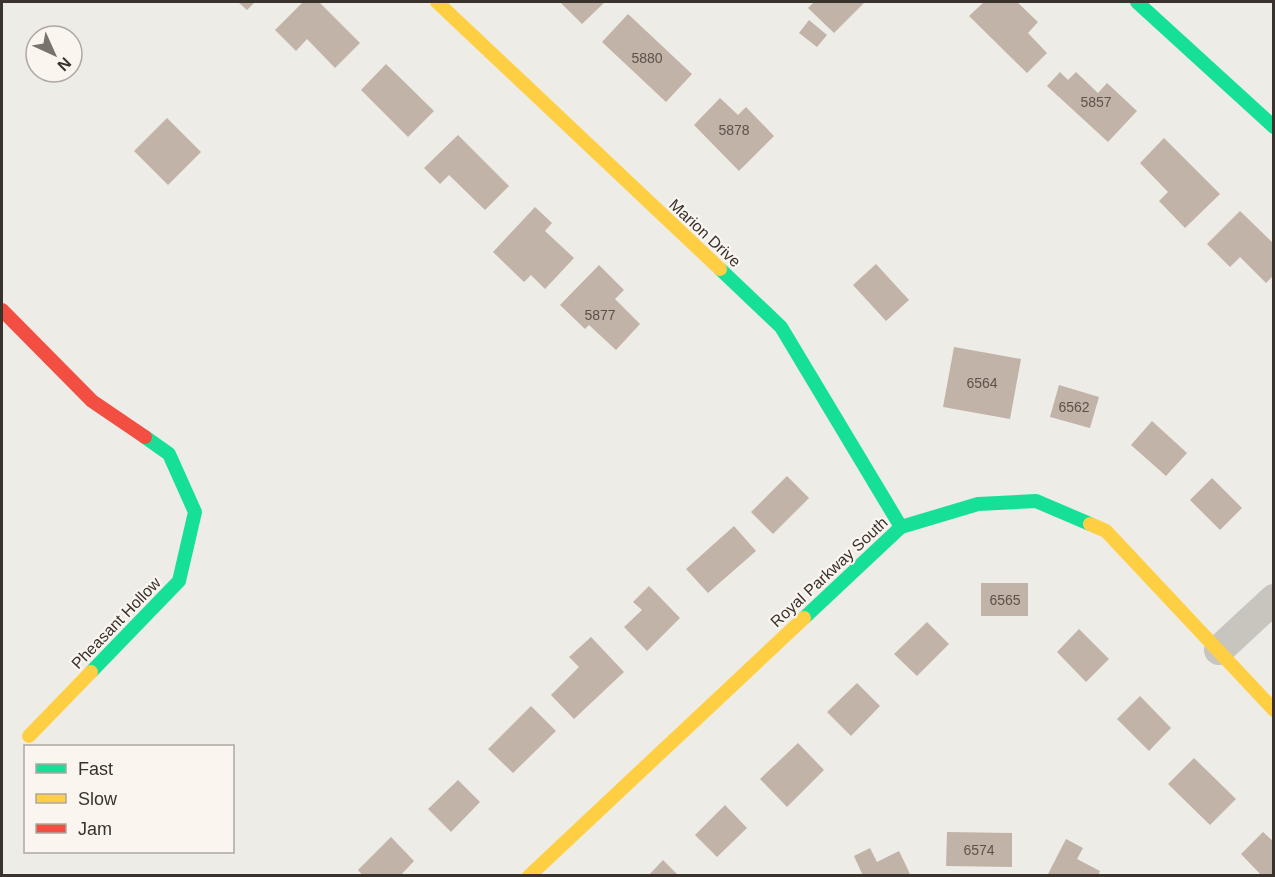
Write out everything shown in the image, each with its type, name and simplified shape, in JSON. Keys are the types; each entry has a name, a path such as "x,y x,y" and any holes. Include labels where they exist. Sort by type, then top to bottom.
{"street":[{"name":"Marion Drive","path":"437,2 781,327 901,527"},
{"path":"1137,2 1274,127"},
{"name":"Pheasant Hollow","path":"2,310 93,401 169,454 195,512 179,581 29,736"},
{"name":"Royal Parkway South","path":"528,876 901,527 978,504 1036,501 1106,531 1274,710"},
{"path":"1219,650 1274,599"}],"building":[{"path":"238,2 255,2 247,10"},
{"path":"303,2 319,2 360,43 335,68 307,39 296,51 275,30"},
{"path":"560,2 605,2 582,24"},
{"path":"814,2 865,2 834,33 808,8"},
{"path":"984,2 1017,2 1038,22 1028,33 1047,53 1027,73 969,16"},
{"path":"628,14 692,74 666,102 602,42"},
{"path":"809,20 827,35 817,47 799,33"},
{"path":"386,64 434,111 408,137 361,90"},
{"path":"1060,72 1068,80 1076,72 1098,93 1107,83 1137,111 1108,142 1047,86"},
{"path":"720,98 738,115 746,107 774,136 739,171 694,125"},
{"path":"167,118 201,152 168,185 134,151"},
{"path":"458,135 509,186 485,210 449,175 440,184 424,168"},
{"path":"1164,138 1220,194 1185,228 1159,201 1168,192 1140,163"},
{"path":"535,207 552,223 545,231 574,258 545,289 531,275 524,282 493,252"},
{"path":"1240,211 1274,244 1274,275 1266,283 1240,257 1230,267 1207,244"},
{"path":"876,264 909,300 886,321 853,285"},
{"path":"599,265 624,290 615,299 640,324 616,350 589,325 585,329 560,305"},
{"path":"954,347 1021,359 1010,419 943,407"},
{"path":"1059,385 1099,397 1090,428 1050,417"},
{"path":"1152,421 1187,453 1166,476 1131,445"},
{"path":"787,476 809,498 773,534 751,512"},
{"path":"1212,478 1242,508 1220,530 1190,500"},
{"path":"734,526 756,551 708,593 686,569"},
{"path":"981,583 1028,583 1028,616 981,616"},
{"path":"649,586 680,618 647,651 624,627 642,610 633,602"},
{"path":"927,622 949,644 917,676 894,654"},
{"path":"1079,629 1109,659 1086,682 1057,652"},
{"path":"591,637 624,672 574,719 551,695 579,667 569,657"},
{"path":"857,683 880,706 851,736 827,712"},
{"path":"1140,696 1171,728 1149,751 1117,719"},
{"path":"531,706 556,731 513,773 488,749"},
{"path":"798,743 824,770 787,807 760,779"},
{"path":"1194,758 1236,799 1210,825 1168,784"},
{"path":"458,780 480,802 451,832 428,809"},
{"path":"725,805 747,828 717,857 695,835"},
{"path":"947,832 1012,833 1012,867 946,866"},
{"path":"1263,832 1274,842 1274,876 1262,876 1241,854"},
{"path":"391,837 414,861 400,876 363,876 358,870"},
{"path":"1066,839 1083,848 1077,859 1100,871 1098,876 1047,876"},
{"path":"870,848 877,862 899,851 911,876 863,876 854,856"},
{"path":"663,860 679,876 648,876"}],"traffic: fast":[{"path":"1137,2 1274,127"},
{"path":"720,269 781,327 901,527"},
{"path":"91,672 179,581 195,512 169,454 145,437"},
{"path":"804,618 901,527 978,504 1036,501 1090,524"}],"traffic: slow":[{"path":"437,2 720,269"},
{"path":"1090,524 1106,531 1274,710"},
{"path":"529,876 804,618"},
{"path":"29,736 91,672"}],"traffic: jam":[{"path":"2,310 92,401 145,437"}]}
